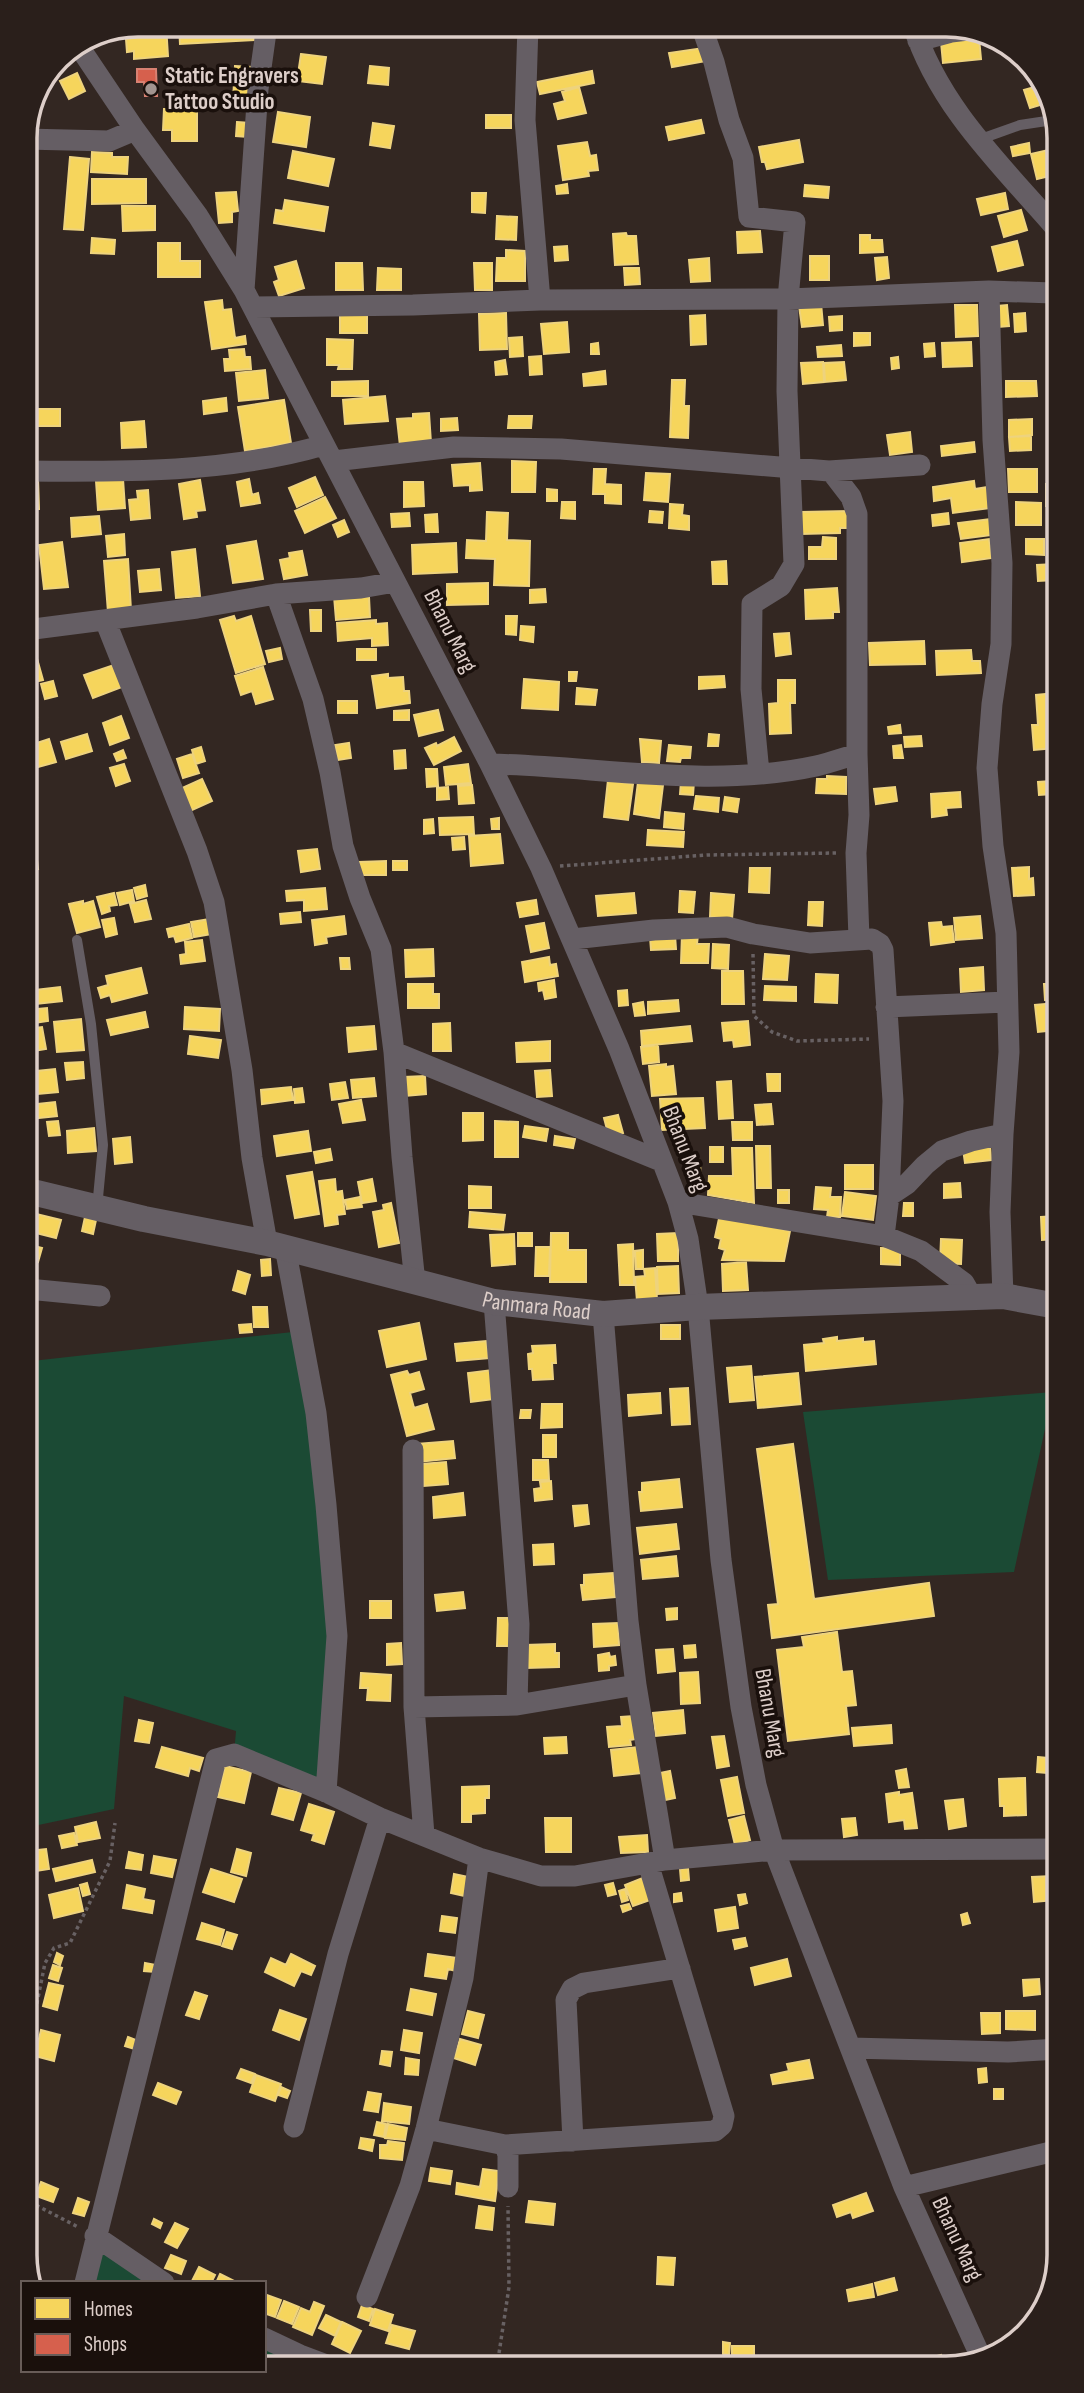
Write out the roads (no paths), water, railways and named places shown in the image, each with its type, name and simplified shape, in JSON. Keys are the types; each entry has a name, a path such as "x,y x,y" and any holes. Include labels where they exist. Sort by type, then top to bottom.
{"street":[{"path":"265,37 257,102 248,298 414,305 540,300 788,299 989,291 1047,293"},
{"path":"528,37 525,120 540,300"},
{"path":"706,37 729,120 743,158 749,217 795,222 788,299 787,391 794,564 781,586 752,604 751,689 760,773"},
{"path":"918,37 956,111 1047,218"},
{"name":"Bhanu Marg","path":"83,53 135,131 198,216 248,298 490,764 541,868 620,1049 678,1202 688,1239 698,1307 720,1560 741,1707 756,1784 774,1850 904,2187 978,2351"},
{"path":"37,139 109,141 135,131"},
{"path":"989,291 993,440 1002,563 1002,644 992,704 986,768 993,846 1006,933 1009,1052 1000,1212 1003,1296"},
{"path":"37,471 104,472 182,468 329,453 454,447 561,449 831,471 920,465"},
{"path":"831,471 851,497 856,514 859,815 856,853 859,939"},
{"path":"37,629 197,608 276,594 361,588 395,582"},
{"path":"276,594 313,699 343,846 381,949 394,1052 415,1283"},
{"path":"105,620 197,851 214,902 242,1070 252,1158 316,1413 335,1610 336,1648 326,1792"},
{"path":"490,764 699,776 760,773 817,766 857,754"},
{"path":"573,939 654,930 727,927 810,943 872,939 880,944 883,950 893,1101 884,1236"},
{"path":"886,1007 1007,1002"},
{"path":"394,1052 661,1161"},
{"path":"888,1196 907,1184 943,1151 1003,1134"},
{"name":"Panmara Road","path":"37,1193 144,1219 276,1245 494,1302 603,1314 698,1307 1003,1296 1047,1304"},
{"path":"678,1202 884,1236 921,1251 964,1283 972,1297"},
{"path":"37,1290 100,1296"},
{"path":"494,1302 519,1624 517,1705"},
{"path":"426,2129 505,2146 715,2131 722,2125 724,2116 680,1968 657,1862 628,1620 603,1314"},
{"path":"413,1450 414,1707 424,1835"},
{"path":"414,1707 517,1705 636,1685"},
{"path":"85,2281 216,1759 234,1754 479,1858 541,1876 575,1876 657,1862 774,1850 1047,1849"},
{"path":"294,2127 338,1954 380,1818"},
{"path":"368,2297 410,2186 426,2129 463,1978 479,1858"},
{"path":"573,2141 566,2000 572,1989 584,1983 680,1968"},
{"path":"851,2048 1008,2052 1047,2050"},
{"path":"505,2146 508,2155 508,2187"},
{"path":"904,2187 1047,2153"},
{"path":"95,2236 161,2281"},
{"path":"266,2339 303,2356"}],"lane":[{"path":"978,140 1020,125 1045,121"},
{"path":"77,940 91,1024 103,1145 97,1208"}],"place":[{"name":"Static Engravers Tattoo Studio","path":"151,89"}]}
